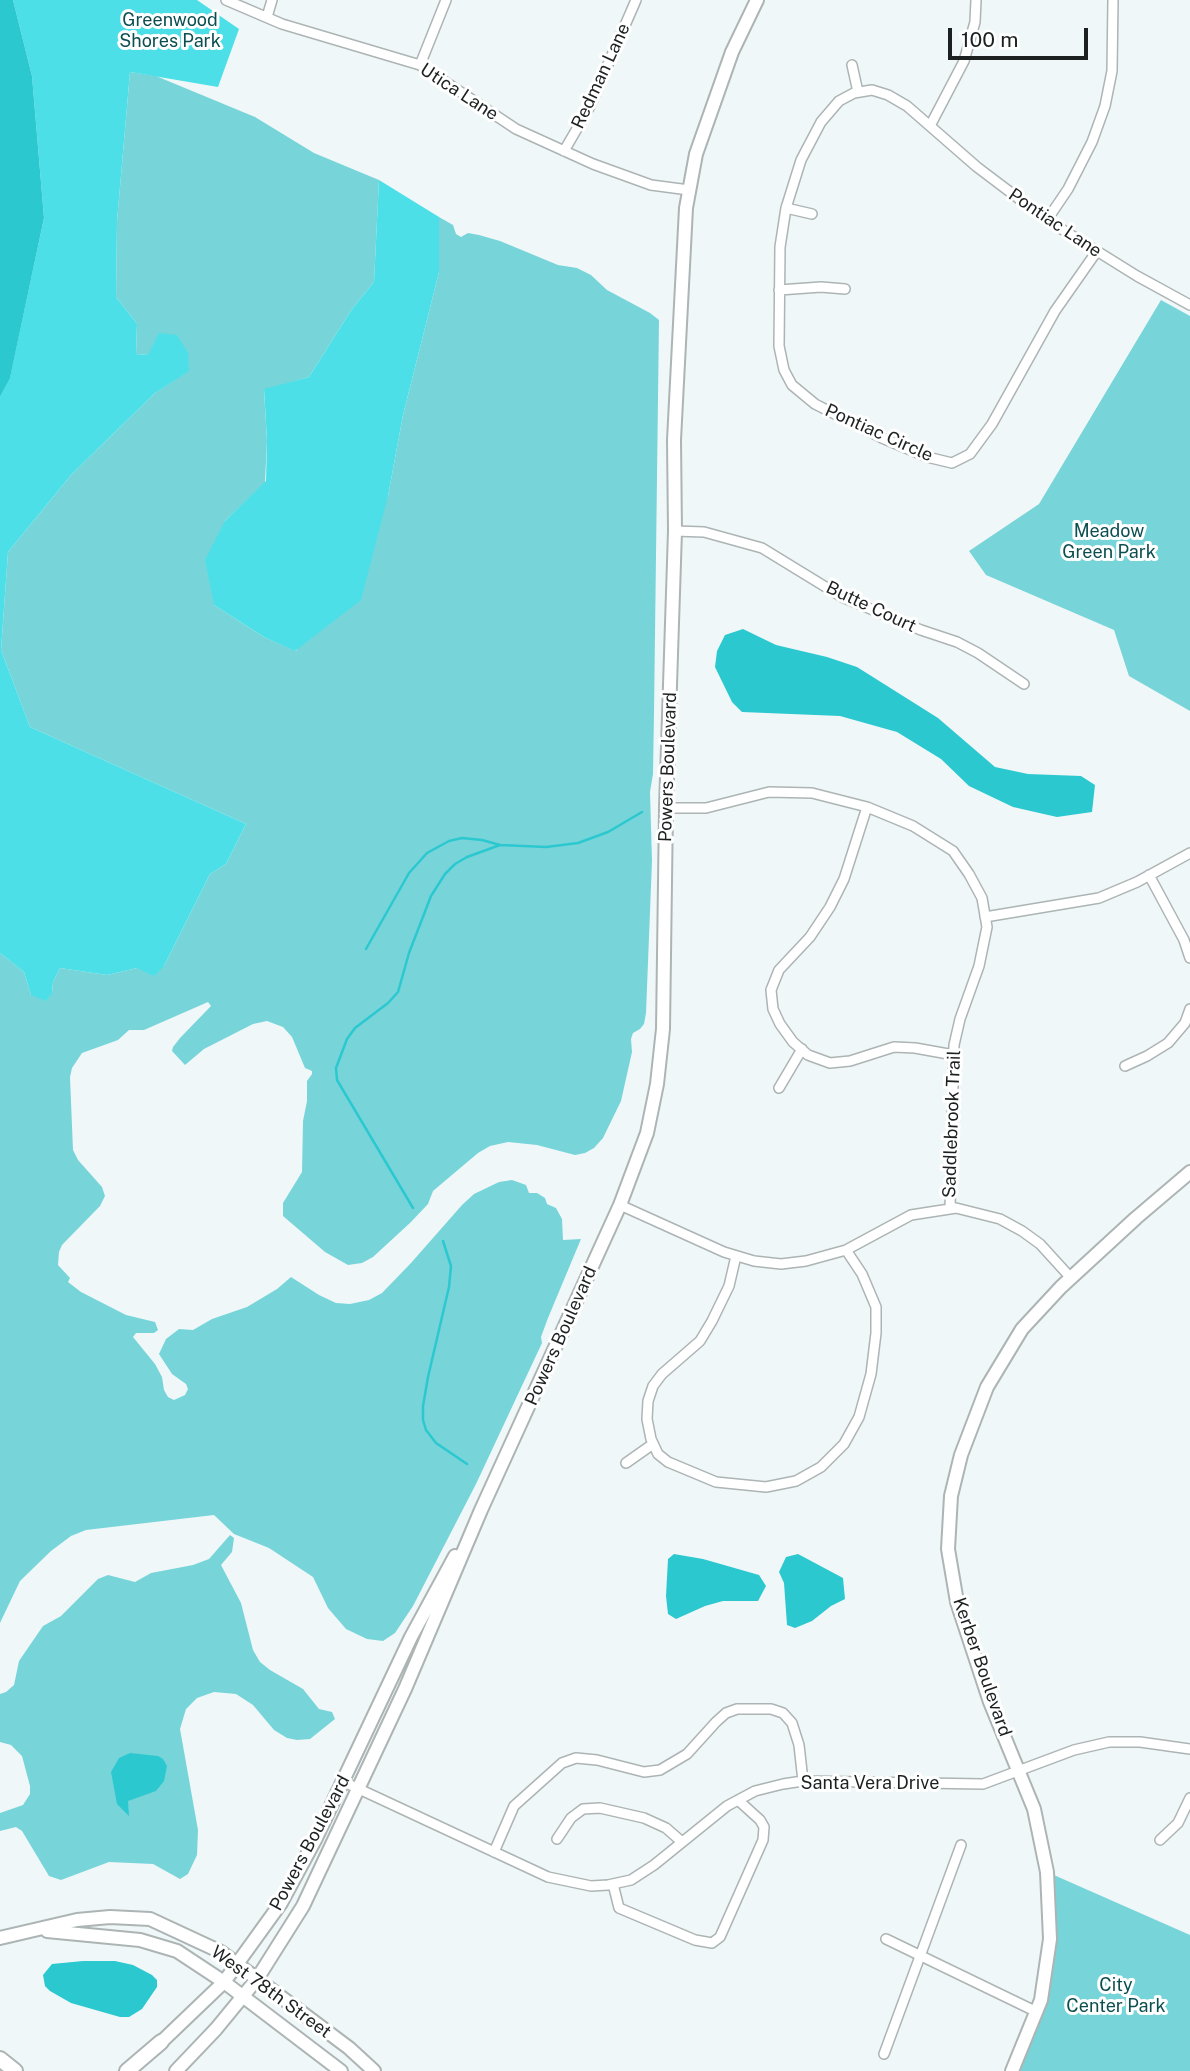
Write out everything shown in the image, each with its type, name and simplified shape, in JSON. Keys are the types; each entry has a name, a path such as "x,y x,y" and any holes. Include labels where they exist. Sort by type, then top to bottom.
{"main road":[{"name":"Powers Boulevard","path":"176,2071 257,1979 303,1906 360,1790 481,1510 620,1205 647,1133 663,1029 666,808 675,531 674,440 682,265 689,190 696,154 725,72 757,0"},
{"name":"Kerber Boulevard","path":"1012,2071 1041,2000 1051,1939 1047,1872 1034,1810 990,1702 957,1601 948,1549 951,1496 961,1455 987,1387 1021,1329 1071,1278 1190,1172"},
{"name":"Powers Boulevard","path":"134,2071 160,2042 224,1982 295,1879 344,1782 411,1637 481,1510"},
{"name":"West 78th Street","path":"0,1938 77,1920 110,1917 150,1919 221,1952 238,1963 349,2048 374,2071"},
{"name":"West 78th Street","path":"37,1930 140,1940 177,1951 224,1982 341,2071"},
{"path":"127,2071 160,2042"},
{"path":"0,2059 15,2071"}],"street":[{"name":"Utica Lane","path":"226,0 267,18 420,65 516,129 593,164 651,185 689,190"},
{"path":"267,18 272,0"},
{"path":"420,65 446,0"},
{"name":"Redman Lane","path":"565,151 589,108 636,0"},
{"path":"852,65 858,92 872,89 888,95 907,106 930,127 964,61 975,22 976,0"},
{"path":"1047,220 1068,189 1092,142 1105,106 1112,71 1113,0"},
{"name":"Pontiac Circle","path":"858,92 839,101 821,122 801,160 786,208 780,247 779,346 784,370 792,385 815,404 927,457 952,463 970,454 992,424 1055,311 1097,251"},
{"name":"Pontiac Lane","path":"930,127 1047,220 1137,276 1190,304"},
{"path":"786,208 811,214"},
{"path":"779,290 821,287 845,289"},
{"name":"Butte Court","path":"675,531 704,532 762,548 842,597 957,642 1024,684"},
{"name":"Saddlebrook Trail","path":"666,808 706,808 769,792 812,793 867,807 914,826 953,851 982,898 987,927 979,966 960,1018 954,1055 950,1209"},
{"path":"867,807 844,878 830,907 810,937 779,970 771,990 773,1009 780,1024 808,1055 830,1063 850,1061 894,1047 954,1055"},
{"path":"985,917 1099,898 1190,853"},
{"path":"1149,875 1184,940 1190,958"},
{"path":"1125,1066 1168,1043 1185,1023 1190,1009"},
{"path":"779,1088 802,1049"},
{"path":"620,1205 736,1256 781,1264 806,1261 846,1250 911,1215 950,1209 977,1212 1000,1219 1040,1244 1071,1278"},
{"path":"736,1256 729,1286 700,1340 662,1374 653,1386 648,1401 647,1419 653,1444 658,1454 668,1462 716,1482 766,1487 796,1481 821,1467 844,1444 859,1417 871,1374 876,1307 862,1274 846,1250"},
{"path":"626,1463 653,1444"},
{"path":"494,1852 514,1806 562,1763 576,1758 597,1760 644,1772 660,1770 687,1754 726,1713 737,1709 771,1709 783,1713 792,1723 799,1745 803,1782"},
{"name":"Santa Vera Drive","path":"344,1782 548,1877 591,1886 631,1880 727,1806 755,1791 803,1782 983,1784 1074,1750 1109,1742 1140,1742 1190,1749"},
{"path":"1160,1840 1178,1823 1190,1798"},
{"path":"613,1884 619,1908 695,1940 712,1943 720,1937 763,1840 764,1827 761,1820 738,1800"},
{"path":"557,1839 571,1818 583,1809 600,1808 644,1818 666,1828 682,1842"},
{"path":"884,2054 961,1845"},
{"path":"886,1939 1037,2011"}],"green space":[{"name":"Greenwood Shores Park","path":"13,0 197,0 239,29 218,87 130,72 117,221 116,297 137,324 136,354 148,355 159,333 177,335 188,353 189,371 155,393 71,475 8,552 1,650 30,727 246,824 226,864 210,874 164,966 154,976 137,968 107,975 60,968 53,982 52,993 46,1001 31,995 24,972 0,953 0,397 10,377 44,218 32,76"},
{"path":"130,72 156,76 255,117 314,153 379,180 374,282 352,309 309,377 264,390 267,441 265,483 225,521 214,605 264,637 296,651 388,496 403,415 439,272 439,217 453,225 456,234 461,237 468,233 479,235 558,265 577,268 591,275 607,290 659,320 653,774 650,792 652,861 646,1013 644,1024 633,1033 632,1052 621,1101 603,1138 594,1148 575,1155 537,1145 508,1142 490,1146 433,1191 428,1204 373,1257 362,1263 348,1265 325,1252 283,1216 283,1203 302,1172 303,1121 307,1081 312,1071 305,1068 292,1037 283,1027 267,1021 253,1024 204,1049 185,1065 172,1051 173,1047 211,1006 208,1002 144,1030 129,1030 118,1040 82,1053 72,1068 70,1077 73,1150 78,1160 102,1187 105,1196 100,1206 62,1245 58,1265 70,1278 68,1282 81,1292 126,1315 155,1322 158,1330 154,1333 136,1333 133,1337 155,1364 162,1377 164,1390 168,1397 174,1400 185,1395 188,1389 186,1384 172,1374 159,1354 166,1339 179,1329 193,1330 212,1319 247,1307 291,1277 336,1303 350,1304 369,1300 382,1293 474,1194 499,1182 512,1180 526,1185 529,1193 537,1193 545,1198 547,1204 556,1208 562,1219 563,1240 581,1239 548,1318 541,1337 542,1343 476,1484 413,1606 395,1633 383,1641 367,1639 346,1629 328,1608 313,1577 269,1548 234,1534 214,1515 86,1530 71,1536 20,1581 0,1623 0,953 24,972 31,995 52,993 53,982 60,968 107,975 137,968 164,966 210,874 226,864 246,824 30,727 1,650 8,552 71,475 155,393 189,370 148,355 136,354 137,324 116,297 117,221"},
{"path":"379,180 439,217 439,272 403,415 388,496 361,600 295,651 264,637 214,605 205,560 225,521 266,481 264,389 309,377 352,309 374,282"},
{"name":"Meadow Green Park","path":"1161,300 1190,316 1190,711 1129,676 1114,630 986,575 969,551 1039,504"},
{"path":"230,1535 234,1538 232,1552 221,1565 241,1603 253,1650 260,1662 303,1689 319,1709 332,1712 335,1719 310,1739 297,1740 287,1738 274,1730 253,1705 236,1694 214,1692 197,1698 186,1709 180,1729 198,1830 197,1855 188,1874 180,1879 153,1864 109,1862 61,1880 49,1876 22,1831 16,1827 0,1831 0,1813 23,1805 30,1794 30,1786 22,1756 11,1745 0,1742 0,1694 14,1685 19,1661 43,1626 61,1616 98,1579 108,1575 135,1582 151,1573 193,1565 209,1559"},
{"name":"City Center Park","path":"1047,1872 1190,1935 1190,2071 1012,2071 1037,2012 1050,1939"}],"shaded area":[{"path":"0,0 13,0 32,76 44,218 10,378 0,397"},
{"path":"743,629 776,645 857,667 938,718 995,767 1028,774 1081,776 1095,785 1092,812 1057,817 1013,807 969,786 941,759 897,732 840,716 742,712 732,702 715,667 717,651 725,635"},
{"path":"674,1554 703,1559 759,1575 766,1586 758,1601 723,1601 676,1619 668,1614 666,1596 668,1559"},
{"path":"798,1554 843,1578 845,1599 812,1621 795,1628 787,1625 784,1583 779,1572 786,1557"},
{"path":"130,1753 158,1756 167,1766 164,1781 156,1791 128,1801 129,1816 117,1804 111,1772 119,1758"},
{"path":"115,1961 133,1965 152,1975 157,1980 157,1987 142,2009 129,2017 120,2017 71,2003 45,1986 43,1975 52,1964"}],"waterway":[{"path":"413,1208 337,1080 336,1068 347,1039 355,1028 398,992 409,953 431,896 455,864 500,845 546,847 578,843 608,832 642,812"},
{"path":"366,949 409,873 427,853 449,841 462,838 500,845"},
{"path":"443,1241 451,1266 449,1287 428,1377 423,1420 426,1430 436,1443 467,1464"}]}
